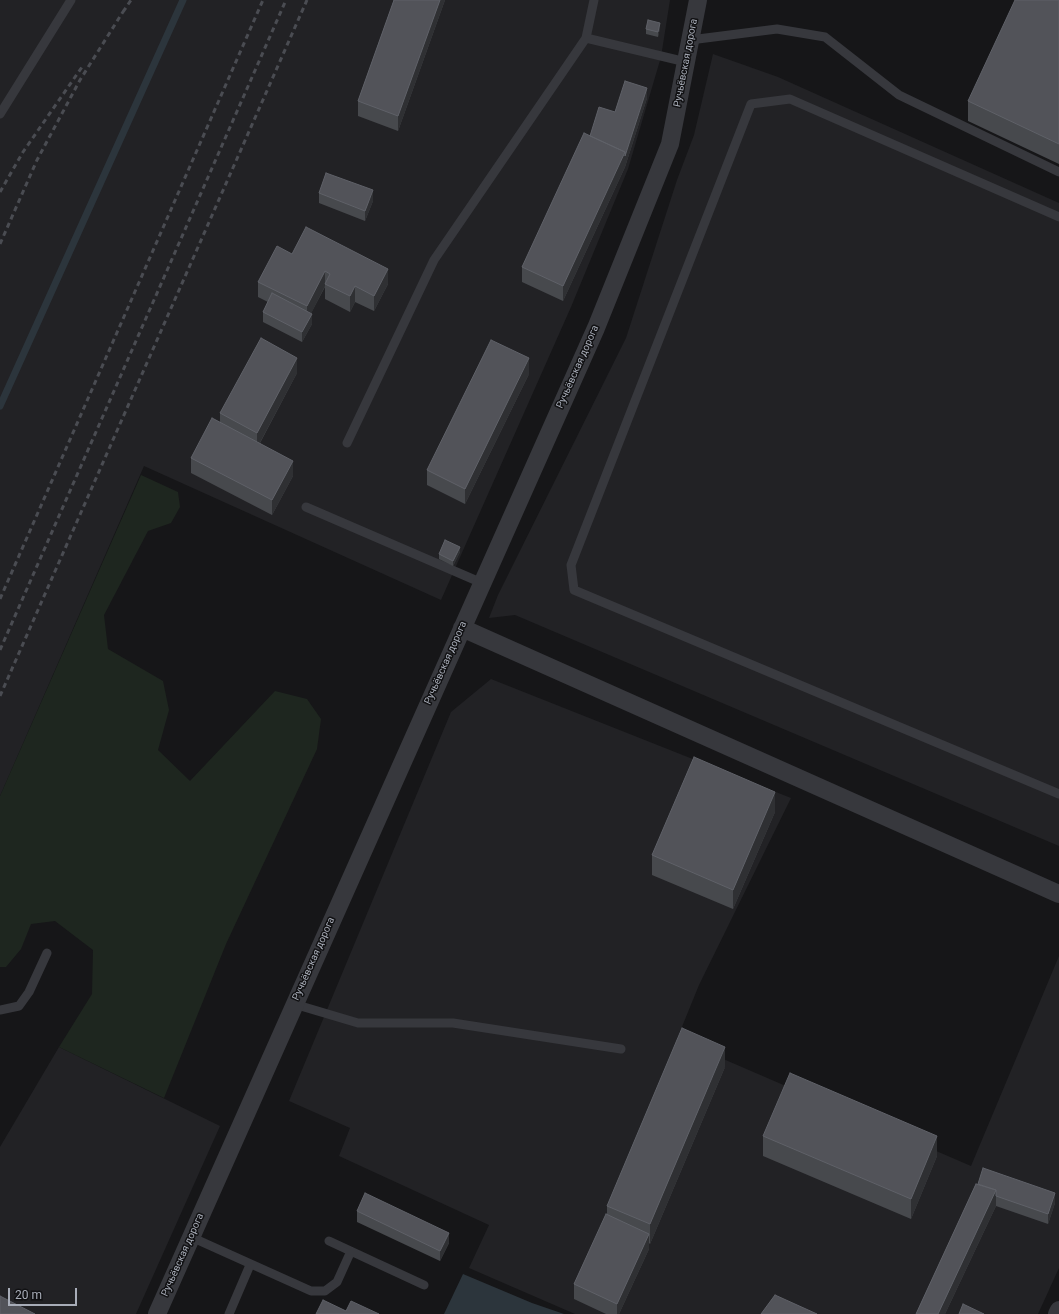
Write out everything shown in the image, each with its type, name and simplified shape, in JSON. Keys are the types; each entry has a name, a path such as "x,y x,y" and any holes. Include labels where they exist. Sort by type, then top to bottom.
{"street":[{"name":"Ручьёвская дорога","path":"157,1314 596,328 670,144 698,0"},
{"path":"462,628 1059,894"},
{"path":"1057,1314 1059,1310"}],"lane":[{"path":"0,114 71,0"},
{"path":"347,443 434,260 586,38 594,0"},
{"path":"690,40 777,29 825,37 899,95 1059,172"},
{"path":"586,38 686,62"},
{"path":"1059,217 790,98 751,104 570,565 574,590 1059,794"},
{"path":"306,507 482,583"},
{"path":"0,1010 20,1006 29,992 47,953"},
{"path":"294,1004 358,1023 453,1023 621,1049"},
{"path":"191,1237 250,1265 311,1291 325,1291 337,1282 351,1251"},
{"path":"329,1241 424,1285"},
{"path":"229,1314 250,1265"}],"shaded area":[{"path":"0,0 670,0 661,57 628,169 571,307 441,600 144,466 0,796"},
{"path":"713,54 778,77 1059,203 1059,846 515,615 489,618 498,595 626,338 677,180 694,135"},
{"path":"141,475 178,492 180,507 171,523 148,531 104,615 108,649 163,681 169,710 158,750 190,781 275,691 307,699 321,719 317,749 226,944 164,1098 59,1047 92,994 93,950 55,921 31,924 21,949 6,967 0,967 0,796"},
{"path":"491,679 791,798 699,985 677,1039 971,1166 1059,956 1059,1268 1038,1314 575,1314 469,1268 489,1225 339,1156 350,1128 289,1101 451,712"},
{"path":"59,1047 220,1126 136,1314 0,1314 0,1147"},
{"path":"463,1274 532,1303 564,1314 444,1314"}],"building":[{"path":"394,0 440,0 398,116 358,101"},
{"path":"1015,0 1059,0 1059,144 968,101"},
{"path":"648,20 660,23 658,32 646,29"},
{"path":"625,81 647,88 625,156 625,152 590,136 599,107 615,112"},
{"path":"584,133 625,152 563,286 522,267"},
{"path":"326,173 373,190 365,211 319,193"},
{"path":"306,227 388,269 374,296 355,286 350,296 325,284 330,274 325,271 307,306 258,282 277,246 292,254"},
{"path":"272,293 312,314 302,332 263,312"},
{"path":"261,338 297,358 257,433 220,413"},
{"path":"491,340 529,358 465,489 427,470"},
{"path":"212,418 293,461 272,500 191,458"},
{"path":"445,540 460,547 453,561 439,554"},
{"path":"694,757 775,792 733,890 652,855"},
{"path":"682,1028 725,1047 650,1224 607,1206"},
{"path":"790,1073 937,1136 911,1199 763,1136"},
{"path":"983,1168 1055,1193 1048,1214 996,1196 996,1190 978,1184"},
{"path":"976,1184 996,1190 938,1314 916,1314"},
{"path":"365,1193 449,1233 440,1251 357,1211"},
{"path":"606,1214 649,1234 617,1304 574,1284"},
{"path":"775,1295 817,1314 761,1314"},
{"path":"0,1296 35,1314 0,1314"},
{"path":"323,1300 346,1311 351,1301 379,1314 316,1314"},
{"path":"963,1304 984,1314 959,1314"}],"waterway":[{"path":"0,406 183,0"}],"railway":[{"path":"123,12 131,0"},
{"path":"0,599 263,0"},
{"path":"0,650 286,0"},
{"path":"0,696 307,0"},
{"path":"0,244 37,160 80,80 126,7"},
{"path":"0,192 23,152 82,67"}]}
